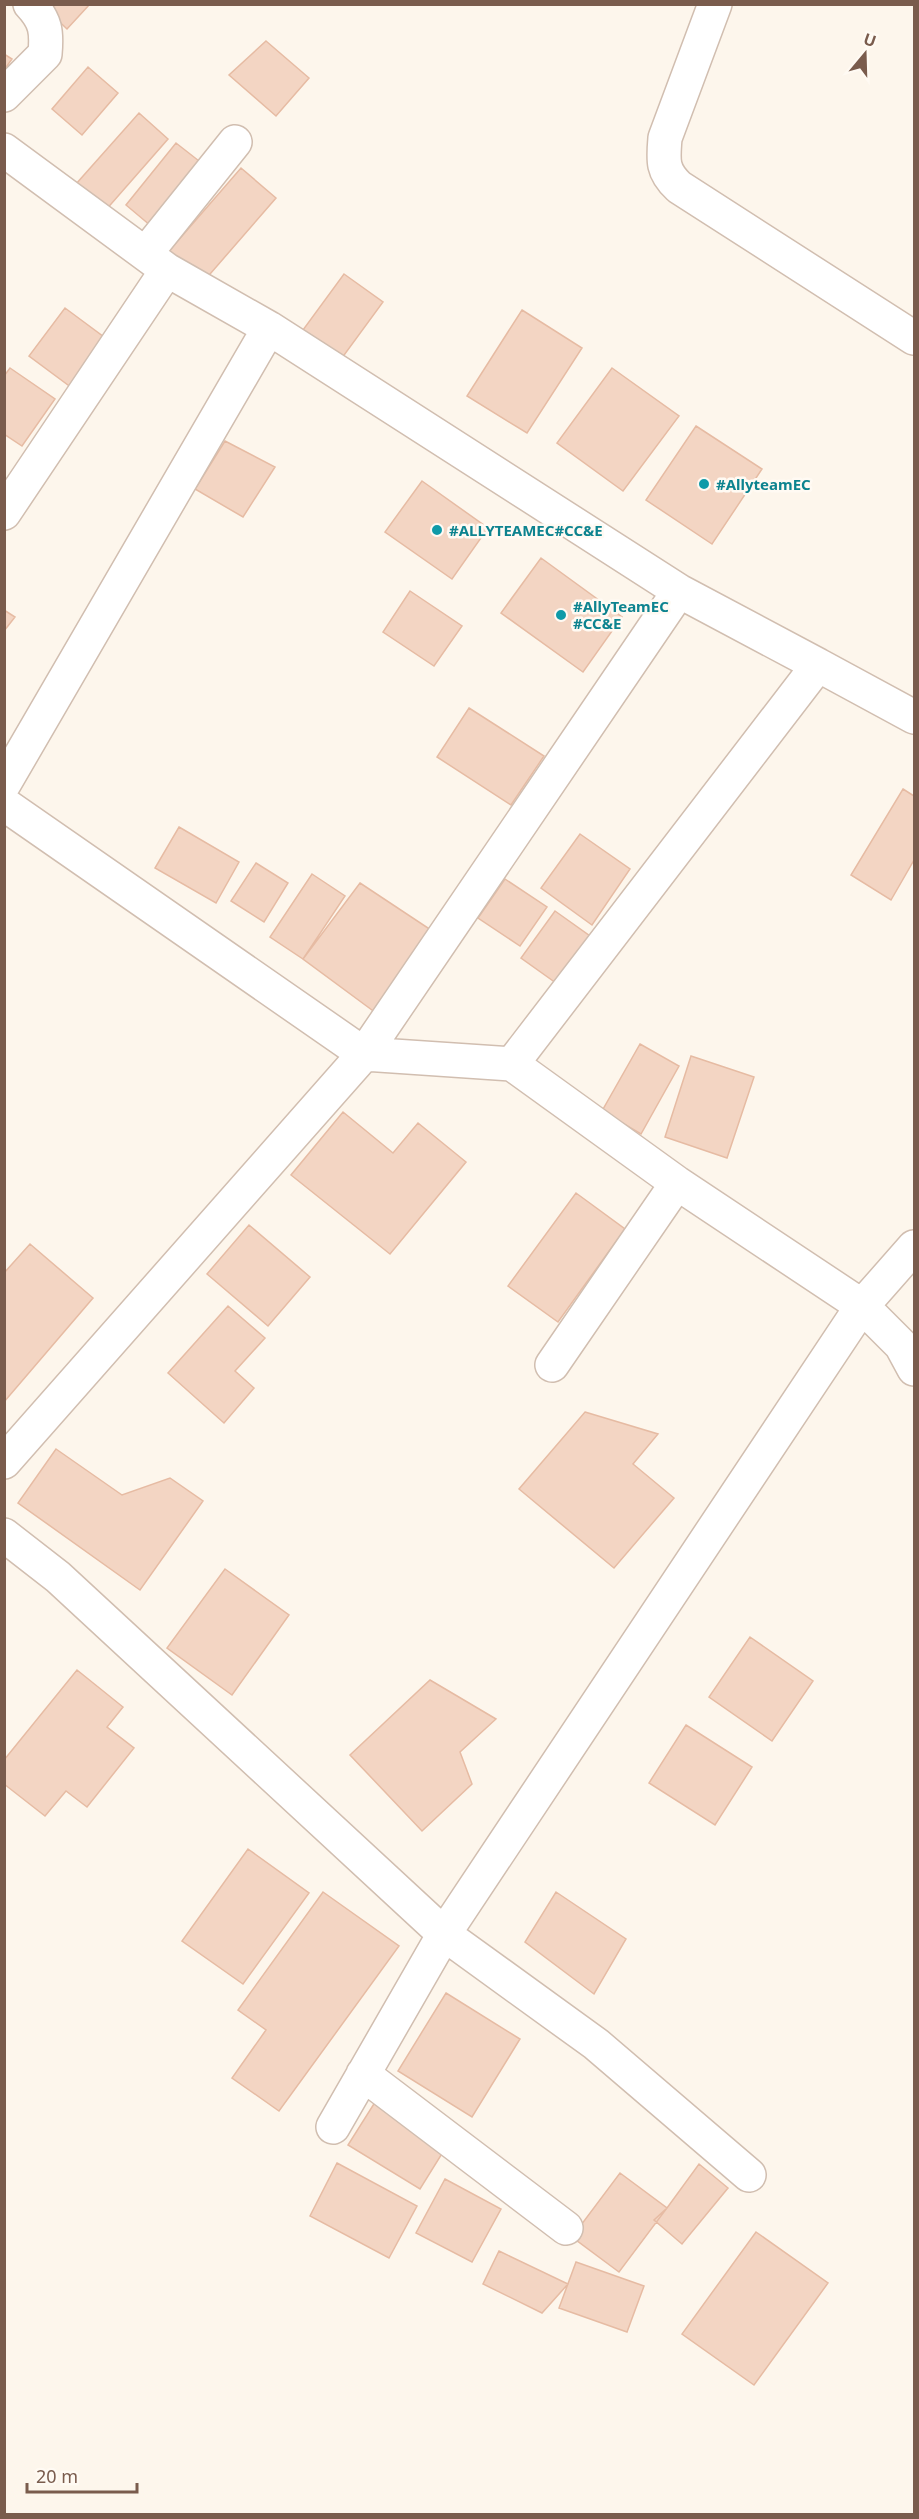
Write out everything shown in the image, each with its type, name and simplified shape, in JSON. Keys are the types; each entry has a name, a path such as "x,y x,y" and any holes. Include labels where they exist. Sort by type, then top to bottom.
{"street":[{"path":"4,95 45,54 45,28 41,15 30,4"},
{"path":"715,4 665,138 663,159 668,176 679,187 915,338"},
{"path":"4,513 157,261 235,142"},
{"path":"4,150 157,261 269,328 680,591 915,717"},
{"path":"4,784 269,328"},
{"path":"4,1462 364,1054 680,591"},
{"path":"512,1064 818,664"},
{"path":"4,804 364,1054 512,1064 677,1183 861,1306 901,1345 915,1369"},
{"path":"552,1365 677,1183"},
{"path":"333,2127 444,1935 861,1306 915,1247"},
{"path":"4,1535 58,1577 444,1935 596,2044 749,2175"},
{"path":"363,2074 566,2228"}],"building":[{"path":"41,4 90,4 67,29"},
{"path":"266,41 309,78 276,116 229,75"},
{"path":"4,54 12,59 4,70"},
{"path":"88,67 118,93 82,135 52,109"},
{"path":"139,113 168,139 105,211 76,184"},
{"path":"176,143 208,168 157,231 126,205"},
{"path":"241,168 276,198 204,281 169,251"},
{"path":"344,274 383,302 339,362 300,334"},
{"path":"65,308 108,340 72,388 29,356"},
{"path":"522,310 582,348 527,433 467,396"},
{"path":"10,368 55,399 22,446 4,434 4,376"},
{"path":"612,368 679,416 623,491 557,443"},
{"name":"#AllyteamEC","path":"696,426 762,469 712,544 646,500"},
{"path":"225,441 275,467 243,517 195,489"},
{"name":"#ALLYTEAMEC#CC&E","path":"422,481 488,528 452,579 385,532"},
{"name":"#AllyTeamEC #CC&E","path":"541,558 622,617 583,672 501,613"},
{"path":"410,591 462,626 434,666 383,632"},
{"path":"4,610 15,617 4,631"},
{"path":"469,708 544,756 511,805 437,757"},
{"path":"903,789 914,796 914,860 891,900 851,875"},
{"path":"179,827 239,862 216,903 155,868"},
{"path":"580,834 630,869 592,925 541,888"},
{"path":"256,863 288,883 264,922 231,901"},
{"path":"312,874 345,896 303,959 270,937"},
{"path":"505,879 547,907 520,946 478,918"},
{"path":"360,883 431,930 376,1013 303,959"},
{"path":"555,911 590,936 556,983 521,958"},
{"path":"640,1044 679,1066 641,1134 602,1111"},
{"path":"691,1056 754,1077 727,1158 665,1137"},
{"path":"343,1112 393,1153 418,1123 466,1162 390,1254 291,1175"},
{"path":"576,1193 625,1229 558,1322 508,1286"},
{"path":"249,1225 310,1277 268,1326 207,1274"},
{"path":"30,1244 93,1298 4,1402 4,1273"},
{"path":"228,1306 265,1338 235,1371 254,1388 224,1423 168,1373"},
{"path":"585,1412 658,1434 633,1464 674,1498 614,1568 519,1489"},
{"path":"56,1449 122,1495 170,1478 203,1501 140,1590 18,1503"},
{"path":"225,1569 289,1615 232,1695 167,1648"},
{"path":"750,1637 813,1681 772,1741 709,1697"},
{"path":"77,1670 123,1707 107,1727 134,1748 87,1807 66,1791 45,1816 4,1784 4,1760"},
{"path":"430,1680 496,1719 460,1752 472,1784 422,1831 350,1755"},
{"path":"686,1725 752,1767 715,1825 649,1783"},
{"path":"248,1849 309,1893 243,1984 182,1941"},
{"path":"323,1892 399,1946 279,2111 232,2078 266,2030 238,2010"},
{"path":"556,1892 626,1939 594,1994 525,1942"},
{"path":"446,1993 520,2039 472,2117 398,2071"},
{"path":"377,2099 448,2144 420,2189 348,2145"},
{"path":"337,2163 417,2206 389,2258 310,2216"},
{"path":"699,2164 728,2188 682,2244 654,2220 667,2208"},
{"path":"620,2173 667,2208 619,2272 572,2237"},
{"path":"445,2179 501,2209 472,2262 416,2233"},
{"path":"756,2232 828,2283 754,2385 682,2334"},
{"path":"499,2251 568,2284 542,2313 483,2284"},
{"path":"576,2262 644,2286 627,2332 559,2308"}],"place":[{"name":"#AllyteamEC","path":"704,484"},
{"name":"#ALLYTEAMEC#CC&E","path":"437,530"},
{"name":"#AllyTeamEC #CC&E","path":"561,615"}]}
